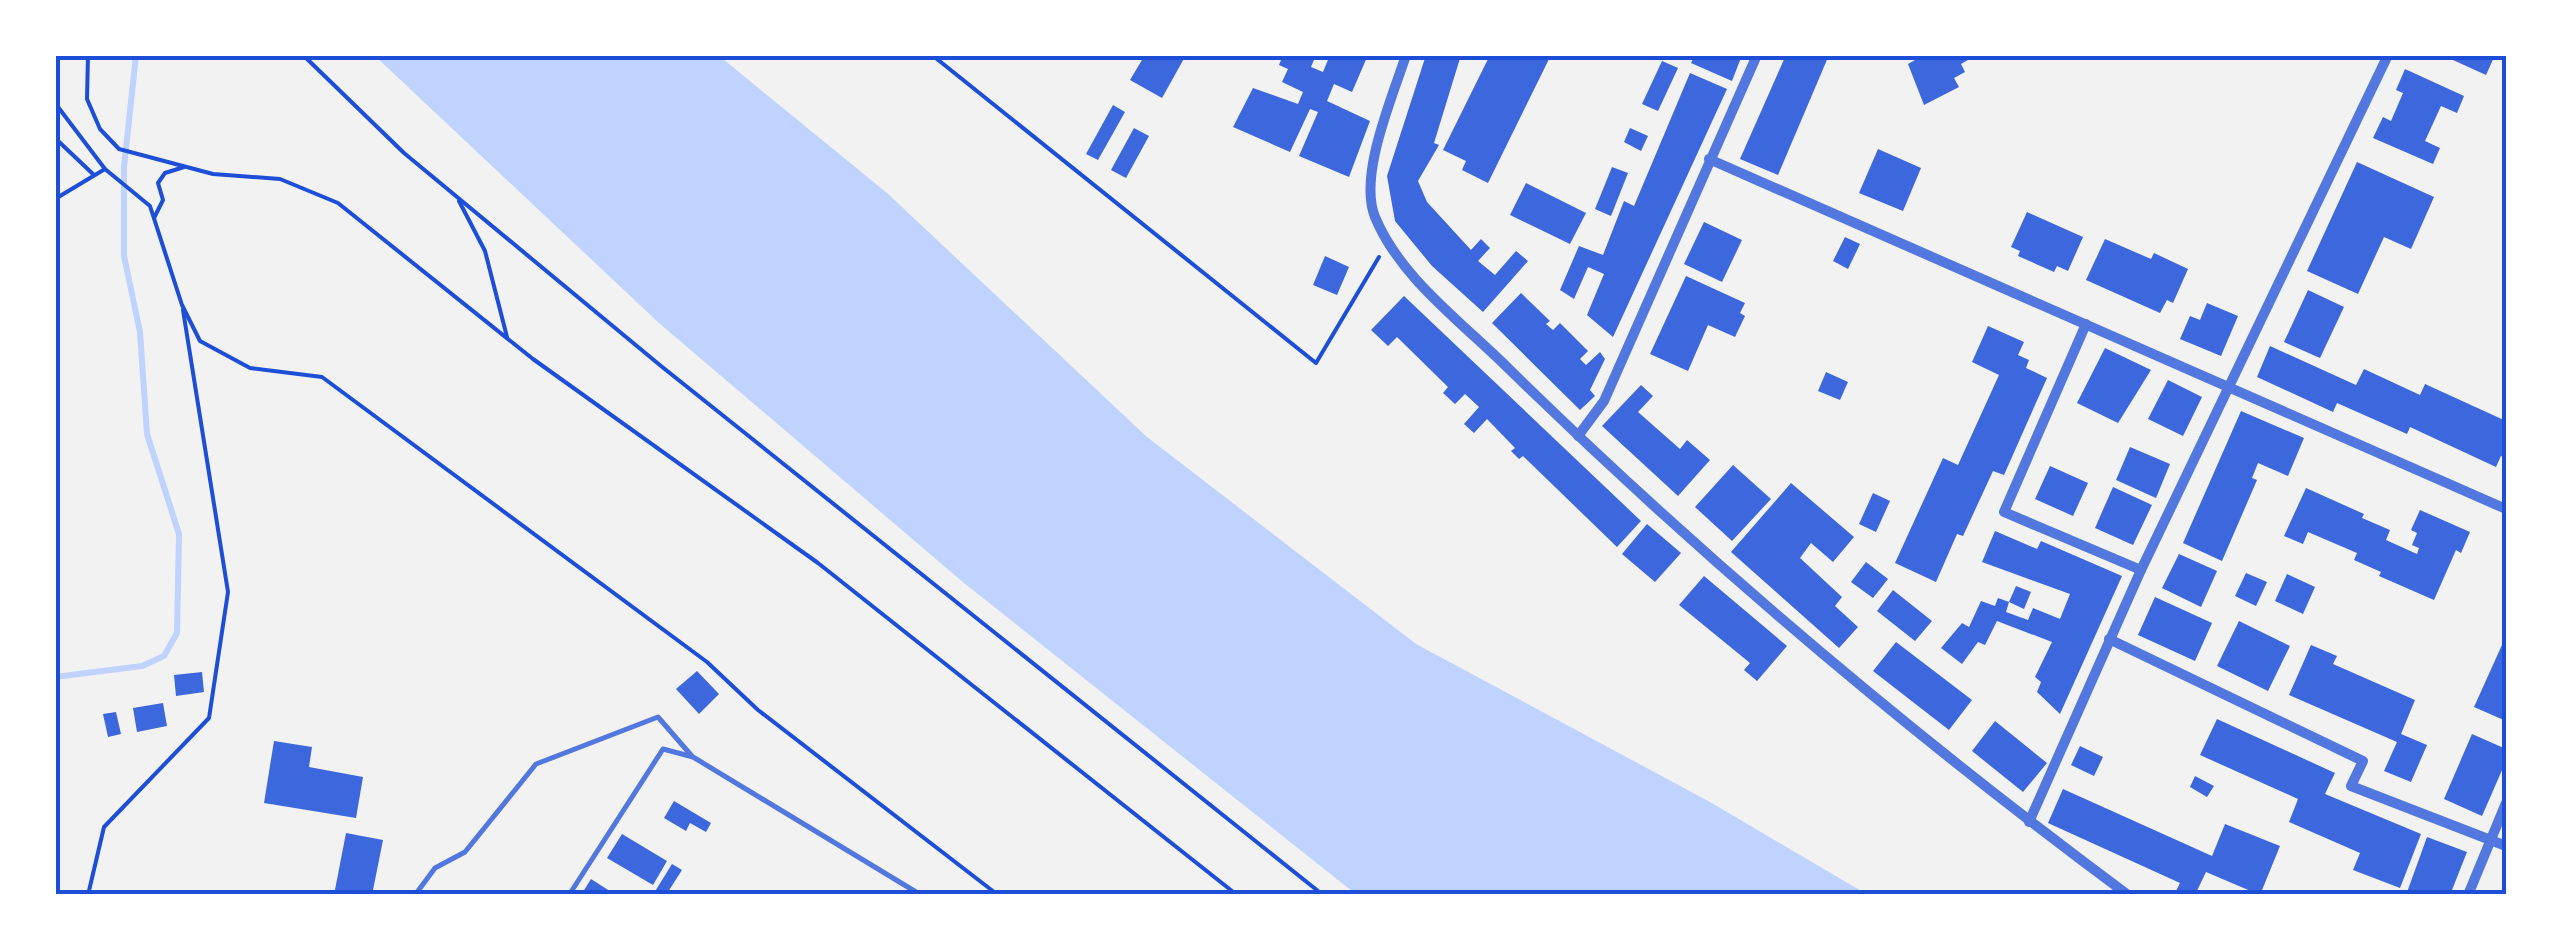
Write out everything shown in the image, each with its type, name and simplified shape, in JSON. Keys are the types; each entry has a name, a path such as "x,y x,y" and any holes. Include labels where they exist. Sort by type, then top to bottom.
{"street":[{"path":"1406,55 1374,158 1373,212 1398,260 1578,436 1911,728 2128,895"},
{"path":"1578,436 1604,401 1756,55"},
{"path":"2029,822 2108,639 2388,55"},
{"path":"1709,159 2506,509"},
{"path":"2086,324 2004,512 2141,570"},
{"path":"2108,639 2364,761 2351,786 2506,846"},
{"path":"2468,895 2506,804"}],"lane":[{"path":"415,895 435,868 465,852 536,764 658,718 693,757"},
{"path":"568,895 663,748 693,757 921,895"}],"path":[{"path":"88,55 88,99 100,129 119,149 213,174 280,179 338,204 507,339 818,562 1237,895"},
{"path":"302,55 457,197 1323,895"},
{"path":"932,55 1316,363 1388,242"},
{"path":"55,103 105,169 150,206 182,305 200,341 250,368 322,377 707,662 758,710 998,895"},
{"path":"55,138 94,175"},
{"path":"154,218 163,200 158,183 164,173 186,166"},
{"path":"55,198 105,169"},
{"path":"457,197 485,250 507,339"},
{"path":"88,895 104,828 208,718 228,592 182,305"}],"water":[{"path":"374,55 718,55 887,193 1147,437 1416,644 1710,802 1868,895 1357,895 964,583 659,323"}],"building":[{"path":"1145,55 1186,55 1162,98 1130,80"},
{"path":"1283,55 1316,55 1311,67 1323,72 1330,55 1368,55 1352,92 1334,84 1327,101 1370,121 1349,177 1299,156 1318,112 1310,109 1290,152 1233,127 1253,88 1298,104 1303,92 1282,82 1288,69 1279,65"},
{"path":"1426,55 1461,55 1434,143 1439,145 1418,181 1427,202 1471,250 1481,239 1490,248 1478,261 1495,275 1516,251 1528,261 1483,312 1432,266 1395,221 1387,176"},
{"path":"1490,55 1551,55 1488,183 1462,170 1466,161 1443,150"},
{"path":"1695,55 1742,55 1732,81 1691,63"},
{"path":"1786,55 1829,55 1778,175 1740,159"},
{"path":"1924,55 1966,55 1968,60 1961,64 1965,72 1954,78 1959,87 1924,105 1908,64"},
{"path":"2442,55 2495,55 2486,75"},
{"path":"1662,61 1678,68 1658,111 1642,104"},
{"path":"2405,69 2464,96 2457,113 2441,106 2425,141 2440,148 2433,164 2373,138 2383,117 2391,121 2403,93 2396,90"},
{"path":"1690,73 1727,89 1613,337 1587,315 1604,274 1588,267 1574,299 1560,290 1579,246 1603,255 1624,201 1634,206"},
{"path":"1113,105 1125,112 1098,160 1086,154"},
{"path":"1134,128 1149,136 1126,178 1111,170"},
{"path":"1630,128 1648,136 1641,151 1624,142"},
{"path":"1878,149 1921,168 1903,211 1859,193"},
{"path":"2357,162 2434,197 2411,249 2384,237 2358,294 2307,271"},
{"path":"1612,167 1628,173 1611,216 1595,209"},
{"path":"1526,183 1586,213 1570,244 1510,215"},
{"path":"2027,212 2083,237 2068,271 2057,266 2054,272 2018,256 2020,251 2011,247"},
{"path":"1704,222 1742,240 1722,282 1684,264"},
{"path":"1845,237 1860,244 1848,269 1833,261"},
{"path":"2105,239 2151,259 2154,253 2188,269 2173,303 2167,300 2160,313 2086,280"},
{"path":"1325,256 1349,267 1337,295 1313,285"},
{"path":"1686,276 1745,303 1740,313 1745,316 1735,337 1708,325 1688,371 1650,354"},
{"path":"2308,290 2344,307 2320,358 2284,342"},
{"path":"1521,293 1550,321 1546,324 1553,330 1560,323 1588,351 1580,359 1586,365 1600,352 1605,359 1590,390 1595,396 1580,410 1492,323"},
{"path":"1404,296 1641,521 1617,547 1523,456 1519,459 1511,451 1515,448 1487,419 1474,433 1464,424 1479,407 1465,394 1455,404 1443,393 1448,387 1397,337 1388,346 1371,330"},
{"path":"2207,303 2238,316 2221,356 2180,339 2190,316 2200,320"},
{"path":"1988,326 2024,342 2018,355 2029,360 2026,368 2047,378 2004,475 1993,471 1963,536 1957,534 1936,582 1895,563 1943,458 1958,465 1999,375 1972,362"},
{"path":"2270,346 2356,385 2364,369 2420,395 2425,384 2506,421 2506,458 2501,456 2496,467 2410,427 2407,434 2337,403 2333,412 2257,377"},
{"path":"2105,348 2151,370 2118,423 2077,403"},
{"path":"1826,372 1848,382 1840,400 1818,391"},
{"path":"2168,380 2202,397 2183,436 2148,419"},
{"path":"1641,385 1653,396 1638,412 1680,449 1687,440 1710,460 1678,496 1602,426"},
{"path":"2241,411 2304,438 2288,476 2258,463 2252,478 2257,480 2222,561 2183,543"},
{"path":"2130,447 2170,464 2156,498 2116,480"},
{"path":"1733,465 1771,499 1732,541 1695,507"},
{"path":"2050,466 2088,483 2073,516 2035,499"},
{"path":"1791,483 1854,537 1833,562 1811,543 1800,558 1842,597 1835,606 1858,627 1839,648 1731,552"},
{"path":"2113,487 2152,505 2133,545 2095,528"},
{"path":"2306,488 2364,514 2362,518 2390,530 2386,540 2417,554 2419,548 2412,545 2417,533 2411,530 2420,510 2470,532 2461,553 2456,550 2434,600 2379,576 2381,572 2354,560 2357,553 2308,532 2303,544 2284,536"},
{"path":"1873,493 1890,501 1876,532 1859,524"},
{"path":"1647,524 1681,553 1655,582 1622,554"},
{"path":"1995,531 2037,549 2041,541 2122,576 2060,714 2037,692 2041,682 2035,677 2052,642 1997,621 1985,645 1978,642 1962,664 1941,648 1962,623 1969,627 1981,601 1995,606 1998,598 2009,602 2006,612 2028,620 2033,608 2060,619 2070,594 1982,562"},
{"path":"2179,554 2217,571 2201,607 2162,588"},
{"path":"1866,562 1888,579 1873,598 1851,582"},
{"path":"2246,573 2267,582 2256,606 2235,596"},
{"path":"2287,574 2315,587 2303,614 2275,601"},
{"path":"1704,576 1787,646 1757,681 1744,670 1750,663 1679,605"},
{"path":"2016,586 2031,592 2024,609 2009,602"},
{"path":"1893,590 1932,621 1915,641 1877,611"},
{"path":"2155,597 2212,623 2195,661 2138,635"},
{"path":"2239,621 2290,646 2268,691 2217,666"},
{"path":"2506,636 2506,721 2474,707"},
{"path":"1896,642 1972,700 1949,730 1873,671"},
{"path":"2311,645 2337,656 2333,664 2415,700 2401,734 2427,745 2411,782 2384,771 2397,742 2289,695"},
{"path":"697,671 719,694 699,714 676,689"},
{"path":"202,672 204,692 176,696 174,675"},
{"path":"163,703 167,726 137,732 133,708"},
{"path":"116,712 121,734 108,737 103,714"},
{"path":"2217,719 2335,773 2325,794 2421,834 2400,888 2353,870 2360,853 2289,822 2298,799 2200,755"},
{"path":"1995,721 2047,763 2023,792 1972,751"},
{"path":"2472,734 2506,749 2506,761 2482,816 2444,799"},
{"path":"274,741 312,747 309,767 363,777 356,818 264,803"},
{"path":"2080,746 2103,757 2094,776 2071,765"},
{"path":"2195,776 2214,786 2207,797 2190,787"},
{"path":"2063,789 2212,856 2225,824 2280,846 2260,895 2206,872 2195,895 2174,895 2180,883 2048,823"},
{"path":"674,801 711,823 706,832 690,823 686,831 664,818"},
{"path":"346,833 383,840 372,895 334,895"},
{"path":"622,834 667,861 653,885 607,858"},
{"path":"2427,837 2467,852 2450,895 2406,895"},
{"path":"672,864 682,870 666,895 654,893"},
{"path":"591,879 616,895 581,895"}],"waterway":[{"path":"55,677 142,666 164,656 177,633 179,534 147,434 140,332 124,256 124,167 136,55"}]}
